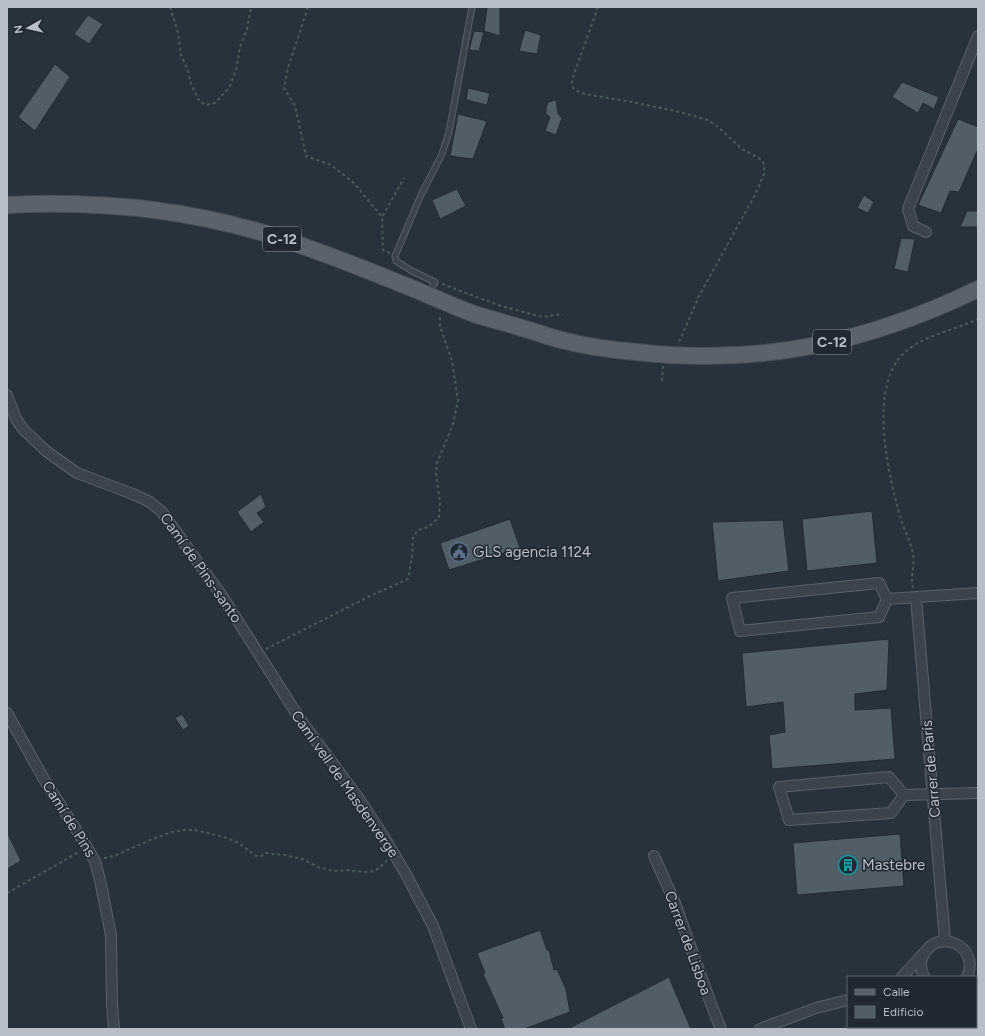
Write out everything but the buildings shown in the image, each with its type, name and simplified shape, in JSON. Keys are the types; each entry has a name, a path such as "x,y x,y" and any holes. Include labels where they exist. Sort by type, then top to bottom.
{"main road":[{"name":"C-12","path":"7,205 96,204 183,214 232,225 284,239 349,263 432,289 473,313 567,341 616,350 671,356 738,356 763,354 804,348 846,339 891,326 936,309 978,289"}],"street":[{"path":"926,232 913,226 908,209 978,36"},
{"name":"Camí de Pins-santo","path":"7,395 16,419 23,429 46,451 77,473 144,499 162,512 222,596 258,652"},
{"path":"879,584 887,599 879,617 740,631 732,598 879,584"},
{"path":"887,599 978,592"},
{"name":"Carrer de París","path":"916,596 945,941"},
{"name":"Camí vell de Masdenverge","path":"258,652 300,719 357,796 407,876 433,926 471,1029"},
{"name":"Camí de Pins","path":"7,713 45,782 95,861 111,935 114,1029"},
{"path":"889,777 904,795 891,813 789,820 779,787 889,777"},
{"path":"904,795 978,793"},
{"name":"Carrer de Lisboa","path":"654,856 675,902 708,998 721,1029"},
{"path":"903,976 931,946 938,942 945,941 956,944 978,958"},
{"path":"965,951 969,958 970,965 967,976"},
{"path":"924,976 921,966 925,952"},
{"path":"760,1029 816,1008 847,1000"}],"lane":[{"path":"432,289 412,271 396,261 395,256 421,195 442,154 449,132 472,7"}],"path":[{"path":"170,7 178,32 181,55 188,71 191,84 198,99 205,105 215,103 229,88 236,70 240,47 247,29 251,7"},
{"path":"308,7 288,68 284,88 295,106 306,156 331,165 354,183 382,217"},
{"path":"598,7 572,80 574,88 578,92 634,102 680,112 707,120 716,125 742,149 759,158 764,164 764,174 756,193 699,296 676,349 671,356 662,381"},
{"path":"395,256 383,250 382,217 404,178"},
{"path":"432,289 542,317 563,314"},
{"path":"258,652 370,596 408,579 412,557 413,538 418,530 429,527 439,517 440,502 436,473 437,463 454,424 458,401 452,361 440,326 440,309"},
{"path":"916,596 912,582 913,553 898,507 886,456 884,433 886,389 895,363 903,354 916,344 978,319"},
{"path":"95,861 108,856 114,856 172,832 184,830 195,830 224,837 239,843 256,856 261,856 265,853 285,854 302,859 318,867 334,871 375,871 386,863 388,859"},
{"path":"7,893 87,847"}],"place":[{"name":"GLS agencia 1124","path":"459,552"},
{"name":"Mastebre","path":"848,865"}]}
